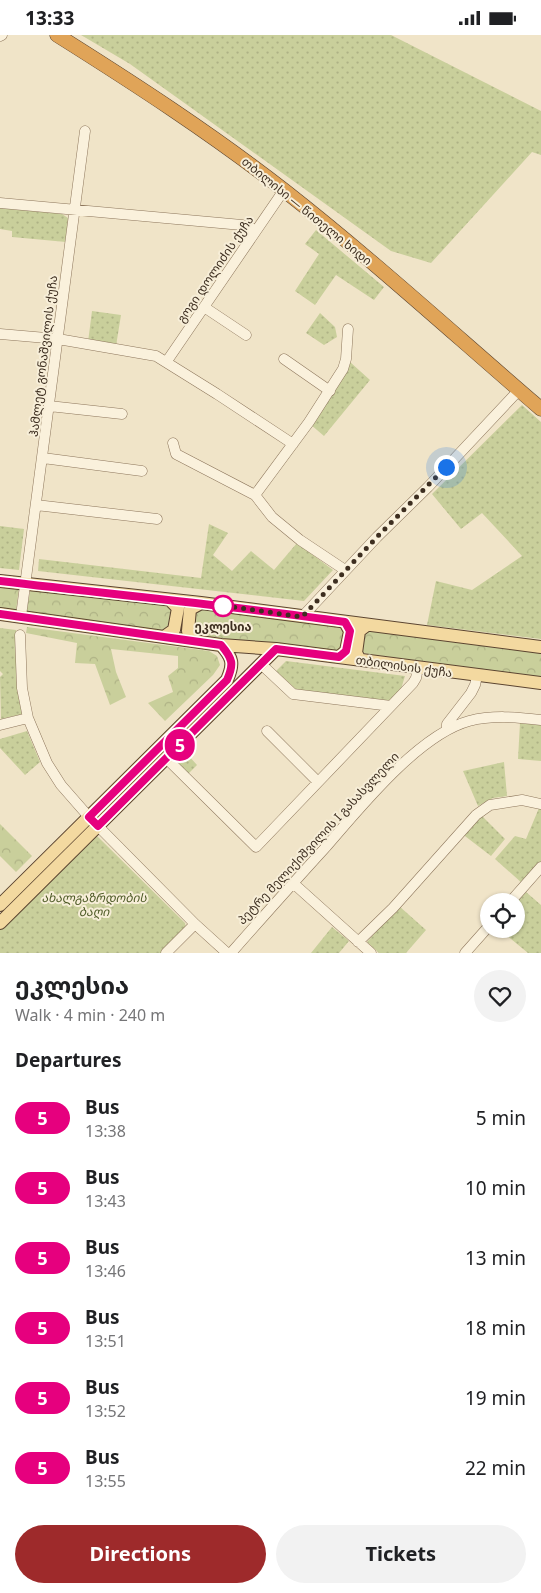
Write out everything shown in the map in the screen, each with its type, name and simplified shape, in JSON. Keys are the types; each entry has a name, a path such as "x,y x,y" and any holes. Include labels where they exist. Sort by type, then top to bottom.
{"highway":[{"name":"თბილისი — წითელი ხიდი","path":"56,35 198,126 284,190 423,305 541,409"}],"main road":[{"path":"0,581 201,603 541,647"},
{"path":"164,637 174,630 178,608 170,600"},
{"path":"195,641 188,631 190,609 201,603"},
{"name":"თბილისის ქუჩა","path":"0,614 221,645 276,649 541,683"},
{"path":"339,657 346,651 350,631 345,622"},
{"path":"360,659 356,653 359,631 367,625"},
{"path":"0,923 93,821 227,680 233,668 230,658 221,645"},
{"path":"0,905 166,758 276,649"}],"street":[{"name":"ჰამლეტ გონაშვილის ქუჩა","path":"21,616 85,131"},
{"name":"გოგი დოლიძის ქუჩა","path":"167,361 284,190"},
{"path":"0,203 242,225 256,230"},
{"path":"204,307 246,335"},
{"path":"256,495 330,391 346,359 348,329"},
{"path":"0,334 58,339 156,356 167,361 293,444"},
{"path":"284,359 330,391"},
{"path":"302,617 519,390"},
{"path":"49,406 122,414"},
{"path":"173,443 176,454 256,495 272,517 300,540 346,570"},
{"path":"42,458 142,471"},
{"path":"36,505 157,519"},
{"path":"20,635 22,687 28,718 47,763 61,785 93,821 195,924 229,953"},
{"path":"261,664 293,694 391,706"},
{"path":"166,758 256,847 413,683 418,668"},
{"path":"447,730 447,724 476,685 477,676"},
{"path":"0,725 28,718"},
{"name":"პეტრე მელიქიშვილის I გასასვლელი","path":"229,953 370,797 413,754 447,730 468,721 492,718 541,720"},
{"path":"267,731 318,782"},
{"path":"358,942 393,908 476,815 490,805 522,800 541,804"},
{"path":"517,893 541,867"},
{"path":"293,883 371,953"},
{"path":"166,953 195,924"},
{"path":"465,953 480,936"}],"green space":[{"path":"81,35 391,35 541,111 541,155 532,152 431,263 391,251 130,64"},
{"path":"0,206 62,214 68,218 66,242 12,237 12,231 0,229"},
{"path":"316,230 384,287 374,300 336,275 315,305 295,291 319,254 305,244"},
{"path":"92,311 121,315 116,346 88,342"},
{"path":"320,313 335,327 337,337 324,345 306,333"},
{"path":"350,362 370,380 324,436 310,424"},
{"path":"522,405 541,422 541,639 427,625 436,581 472,590 522,556 482,513 461,529 432,494"},
{"path":"209,524 228,533 213,555 232,571 251,551 274,570 297,543 333,570 304,601 38,571 39,559 201,578"},
{"path":"0,526 24,529 19,570 0,568"},
{"path":"0,584 19,587 16,611 0,609"},
{"path":"31,588 168,605 173,609 174,623 164,632 26,612"},
{"path":"203,609 340,625 346,631 342,650 336,653 197,635 192,629 195,611"},
{"path":"27,627 209,651 217,656 220,665 213,675 165,721 148,703 173,692 168,676 178,668 178,656 111,649 116,672 126,697 110,705 95,664 75,663 77,643 26,633"},
{"path":"0,628 16,630 18,686 23,714 1,719 0,677 3,674 0,671"},
{"path":"368,629 541,651 541,677 368,654 362,652 363,632"},
{"path":"286,661 405,676 401,689 387,704 300,693 276,671"},
{"path":"520,723 541,725 541,761 518,759"},
{"path":"27,731 40,762 25,775 0,748 0,739"},
{"path":"188,755 197,765 188,774 179,764"},
{"path":"504,762 507,796 493,798 478,806 463,771"},
{"path":"539,808 541,809 541,862 523,884 495,859 515,836 526,839"},
{"path":"479,813 505,839 491,856 461,833"},
{"path":"0,824 32,856 16,872 0,856"},
{"name":"ახალგაზრდობის ბაღი","path":"97,836 185,923 186,930 162,953 0,953 0,928 92,837"},
{"path":"525,893 541,905 541,953 528,953 510,938 525,938"},
{"path":"399,906 426,930 406,953 379,953 367,942"},
{"path":"332,927 349,941 339,953 311,953"}],"bus line":[{"name":"5","path":"0,581 260,610 345,622 350,631 346,651 339,657 276,649 98,826 89,817 227,680 233,668 230,658 221,645 0,614"}],"place":[{"name":"ეკლესია","path":"223,606"}],"route":[{"path":"223,606 220,605 302,617 446,467"}]}
